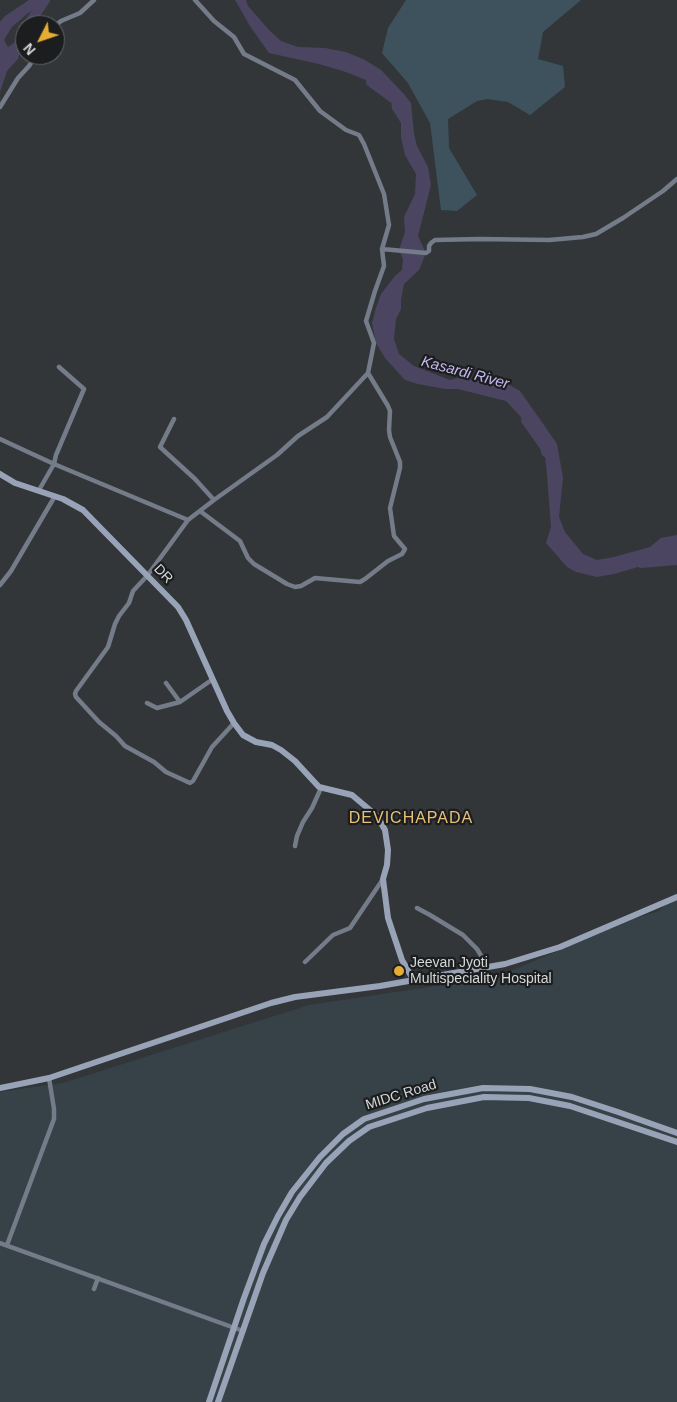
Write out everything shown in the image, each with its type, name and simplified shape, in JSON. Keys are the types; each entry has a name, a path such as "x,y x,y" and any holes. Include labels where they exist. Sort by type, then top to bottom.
{"main road":[{"name":"DR","path":"0,474 15,483 63,499 83,510 178,607 186,620 234,723 243,735 256,742 272,745 281,750 321,788"},
{"path":"321,788 352,795 377,816 385,830 388,850 387,865 383,879 388,918 402,960 414,980"},
{"path":"0,1088 48,1078 271,1003 295,997 380,986 505,964 560,947 677,897"},
{"name":"MIDC Road","path":"209,1402 244,1298 269,1232 287,1200 320,1156 343,1134 364,1119 424,1099 483,1088 530,1089 572,1097 677,1133"},
{"name":"MIDC Road","path":"218,1402 262,1273 286,1220 300,1197 326,1163 349,1141 368,1127 427,1108 484,1097 529,1098 570,1106 677,1142"}],"street":[{"path":"65,19 80,13 94,0"},
{"path":"194,0 214,21 234,36 244,54 295,80 320,111 346,130 359,135 384,194 389,225 382,249 384,266 366,320 374,343 368,373 328,417 298,436 260,467 188,520 147,576 132,593 128,606 115,624 108,647 76,691 76,697 127,748 154,762 166,772 190,783 193,781 212,747 234,723"},
{"path":"0,107 18,78 30,65"},
{"path":"382,249 426,253 431,243 435,240 549,240 596,234 663,191 677,179"},
{"path":"38,490 54,464 84,388 59,367"},
{"path":"200,511 240,541 248,558 254,564 295,587 301,586 315,578 360,582 390,559 402,554 405,549 394,536 390,508 400,462 390,437 390,412 388,406 368,373"},
{"path":"174,419 160,447 195,479 214,500"},
{"path":"0,439 54,464 188,520"},
{"path":"0,585 11,571 55,496"},
{"path":"147,703 158,708 180,702 213,680"},
{"path":"166,683 180,702"},
{"path":"295,846 300,829 321,788"},
{"path":"305,962 333,935 350,928 383,879"},
{"path":"417,908 462,935 476,949 488,967"},
{"path":"7,1245 54,1119 54,1108 48,1078"},
{"path":"0,1243 243,1331"},
{"path":"94,1289 98,1278"}],"shaded area":[{"path":"29,0 48,0 26,15 15,15 15,24 4,40 8,47 15,40 15,62 7,71 0,92 0,22 5,16"},
{"path":"235,0 246,0 248,6 281,41 298,47 325,48 346,52 365,60 381,70 411,103 414,134 417,146 428,167 431,185 418,236 426,253 419,270 404,284 401,309 396,319 394,339 399,354 414,366 450,380 458,378 506,383 520,391 557,444 563,478 559,517 565,532 583,554 597,560 614,557 650,547 661,538 677,535 677,557 597,577 576,572 567,567 546,543 551,527 545,456 540,438 506,401 458,389 445,389 405,380 385,358 376,343 372,323 381,294 402,270 403,259 399,250 405,232 404,217 415,194 416,174 405,155 401,137 401,123 392,109 391,98 382,88 378,91 366,80 343,71 269,53"},
{"path":"406,0 581,0 543,32 538,59 563,66 565,87 530,115 508,102 487,99 477,101 448,119 449,148 477,195 457,211 441,210 430,123 408,83 382,53 388,28"},
{"path":"677,894 677,1402 0,1402 0,1092 63,1083 309,1005 496,977 634,919 659,911"}],"waterway":[{"name":"Kasardi River","path":"35,15 45,0"},
{"name":"Kasardi River","path":"371,82 397,101"},
{"name":"Kasardi River","path":"526,420 545,447 546,452"},
{"name":"Kasardi River","path":"641,563 677,560"}],"place":[{"name":"Jeevan Jyoti Multispeciality Hospital","path":"399,971"}],"district":[{"name":"DEVICHAPADA","path":"411,819"}]}
